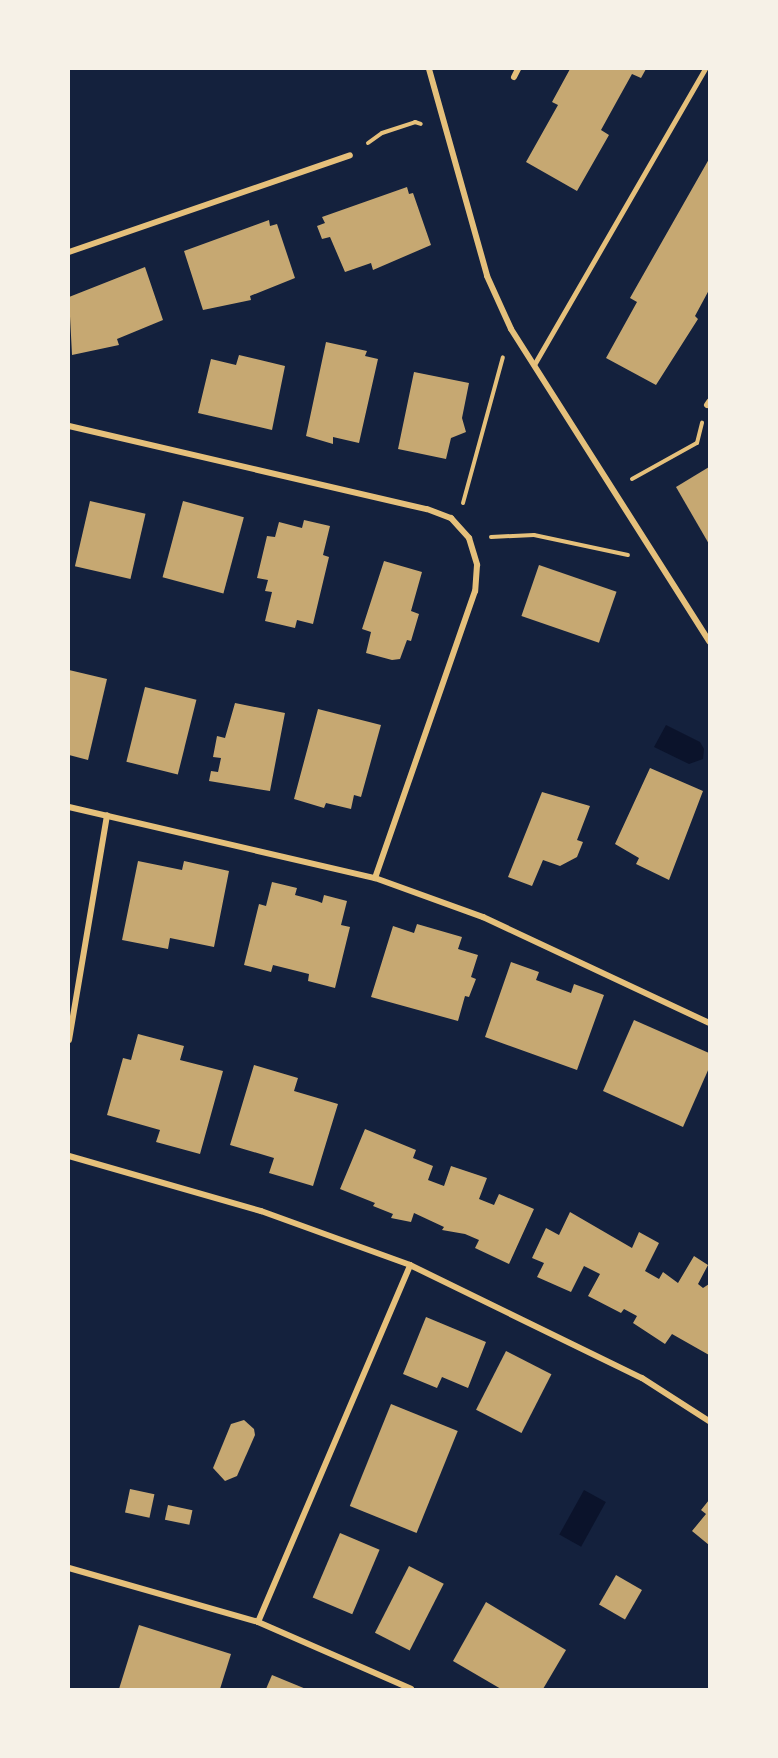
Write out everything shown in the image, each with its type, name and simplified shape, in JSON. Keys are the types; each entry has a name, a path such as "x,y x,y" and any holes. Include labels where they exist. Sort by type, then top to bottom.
{"street":[{"path":"429,69 443,131 487,276 511,329 532,367 709,641"},
{"path":"514,77 518,69"},
{"path":"69,252 350,155"},
{"path":"69,426 427,509 457,524 469,538 477,565 475,591 375,878"},
{"path":"69,807 375,878 483,917 709,1023"},
{"path":"69,1040 106,815"},
{"path":"69,1156 261,1211 410,1265 642,1378 709,1421"},
{"path":"258,1622 410,1265"},
{"path":"69,1568 258,1622 411,1689"}],"lane":[{"path":"532,367 705,69"}],"path":[{"path":"350,155 382,133 415,122 443,131"},
{"path":"457,524 511,329"},
{"path":"612,491 697,443 708,404"},
{"path":"469,538 534,534 658,562"}],"water":[{"path":"666,725 700,742 704,749 703,759 689,764 654,747"},
{"path":"584,1490 606,1502 581,1547 559,1535"}],"building":[{"path":"570,69 646,69 641,78 632,74 601,130 609,135 577,191 526,162 558,105 552,102"},
{"path":"709,159 709,290 695,316 698,319 656,385 606,358 637,302 630,298"},
{"path":"407,187 409,194 413,193 431,245 373,270 371,263 345,272 330,237 322,239 317,226 325,223 322,217"},
{"path":"269,220 270,226 277,224 295,278 250,296 251,300 203,310 184,251"},
{"path":"145,267 163,320 117,339 119,345 72,355 69,297"},
{"path":"326,342 367,351 365,356 378,359 359,443 333,437 333,444 306,436"},
{"path":"239,355 285,366 272,430 198,413 211,359 236,365"},
{"path":"414,372 469,383 462,418 466,432 451,438 446,459 398,449"},
{"path":"709,467 709,544 676,487"},
{"path":"90,501 146,514 130,579 75,566"},
{"path":"183,501 244,517 223,594 163,577"},
{"path":"304,520 330,526 323,555 329,557 313,624 297,620 295,628 265,621 272,592 265,591 268,580 257,578 267,536 275,537 279,522 302,528"},
{"path":"384,561 422,572 411,611 419,614 411,641 407,640 400,659 392,660 366,653 371,632 362,629"},
{"path":"539,565 617,592 599,643 521,616"},
{"path":"69,670 107,679 88,760 69,755"},
{"path":"145,687 196,700 178,775 126,762"},
{"path":"235,703 285,713 270,791 209,781 211,771 218,772 221,758 213,757 217,736 225,738"},
{"path":"318,709 381,725 361,797 354,795 351,809 326,803 324,808 294,799"},
{"path":"650,768 703,791 669,880 636,864 639,858 615,844"},
{"path":"542,792 590,806 577,840 583,842 577,857 560,866 543,860 532,886 508,877"},
{"path":"138,861 182,870 184,861 229,871 214,947 170,938 168,949 122,940"},
{"path":"272,882 297,888 295,895 322,903 324,895 347,901 341,925 350,927 335,988 308,981 309,974 273,965 271,972 244,965 259,904 266,906"},
{"path":"417,924 462,937 458,949 478,955 471,977 476,979 469,997 465,996 458,1021 371,997 393,926 414,933"},
{"path":"511,962 539,972 536,980 571,993 574,984 604,995 577,1070 485,1037"},
{"path":"634,1020 709,1053 709,1068 683,1127 603,1091"},
{"path":"138,1034 184,1046 180,1060 223,1071 200,1154 156,1142 160,1130 107,1115 123,1058 131,1060"},
{"path":"254,1065 298,1078 294,1091 338,1104 313,1186 269,1173 274,1158 230,1145"},
{"path":"365,1129 416,1150 413,1158 433,1166 428,1180 444,1186 451,1166 487,1178 479,1199 494,1205 499,1194 534,1209 509,1264 475,1248 479,1240 465,1234 442,1230 444,1227 414,1213 411,1222 391,1218 393,1214 373,1206 375,1203 340,1189"},
{"path":"570,1212 632,1248 639,1232 659,1243 645,1271 659,1279 663,1272 678,1283 694,1256 708,1265 698,1284 703,1288 709,1284 709,1355 672,1334 665,1344 633,1323 637,1316 624,1309 621,1313 588,1296 600,1274 584,1266 571,1292 537,1277 544,1263 532,1258 546,1228 559,1235"},
{"path":"426,1317 486,1342 468,1388 442,1377 437,1388 403,1374"},
{"path":"506,1351 551,1374 521,1433 476,1410"},
{"path":"391,1404 458,1431 417,1533 350,1506"},
{"path":"244,1420 254,1429 255,1435 237,1476 225,1481 213,1468 231,1424"},
{"path":"130,1489 154,1494 149,1518 125,1512"},
{"path":"709,1500 709,1545 692,1531 706,1514 701,1510"},
{"path":"168,1505 192,1510 189,1525 165,1520"},
{"path":"340,1533 380,1550 352,1614 313,1597"},
{"path":"409,1566 444,1584 410,1651 375,1633"},
{"path":"616,1575 642,1590 625,1619 599,1604"},
{"path":"486,1602 566,1650 543,1689 501,1689 453,1661"},
{"path":"139,1625 231,1654 220,1689 119,1689"},
{"path":"272,1675 306,1689 266,1689"}]}
